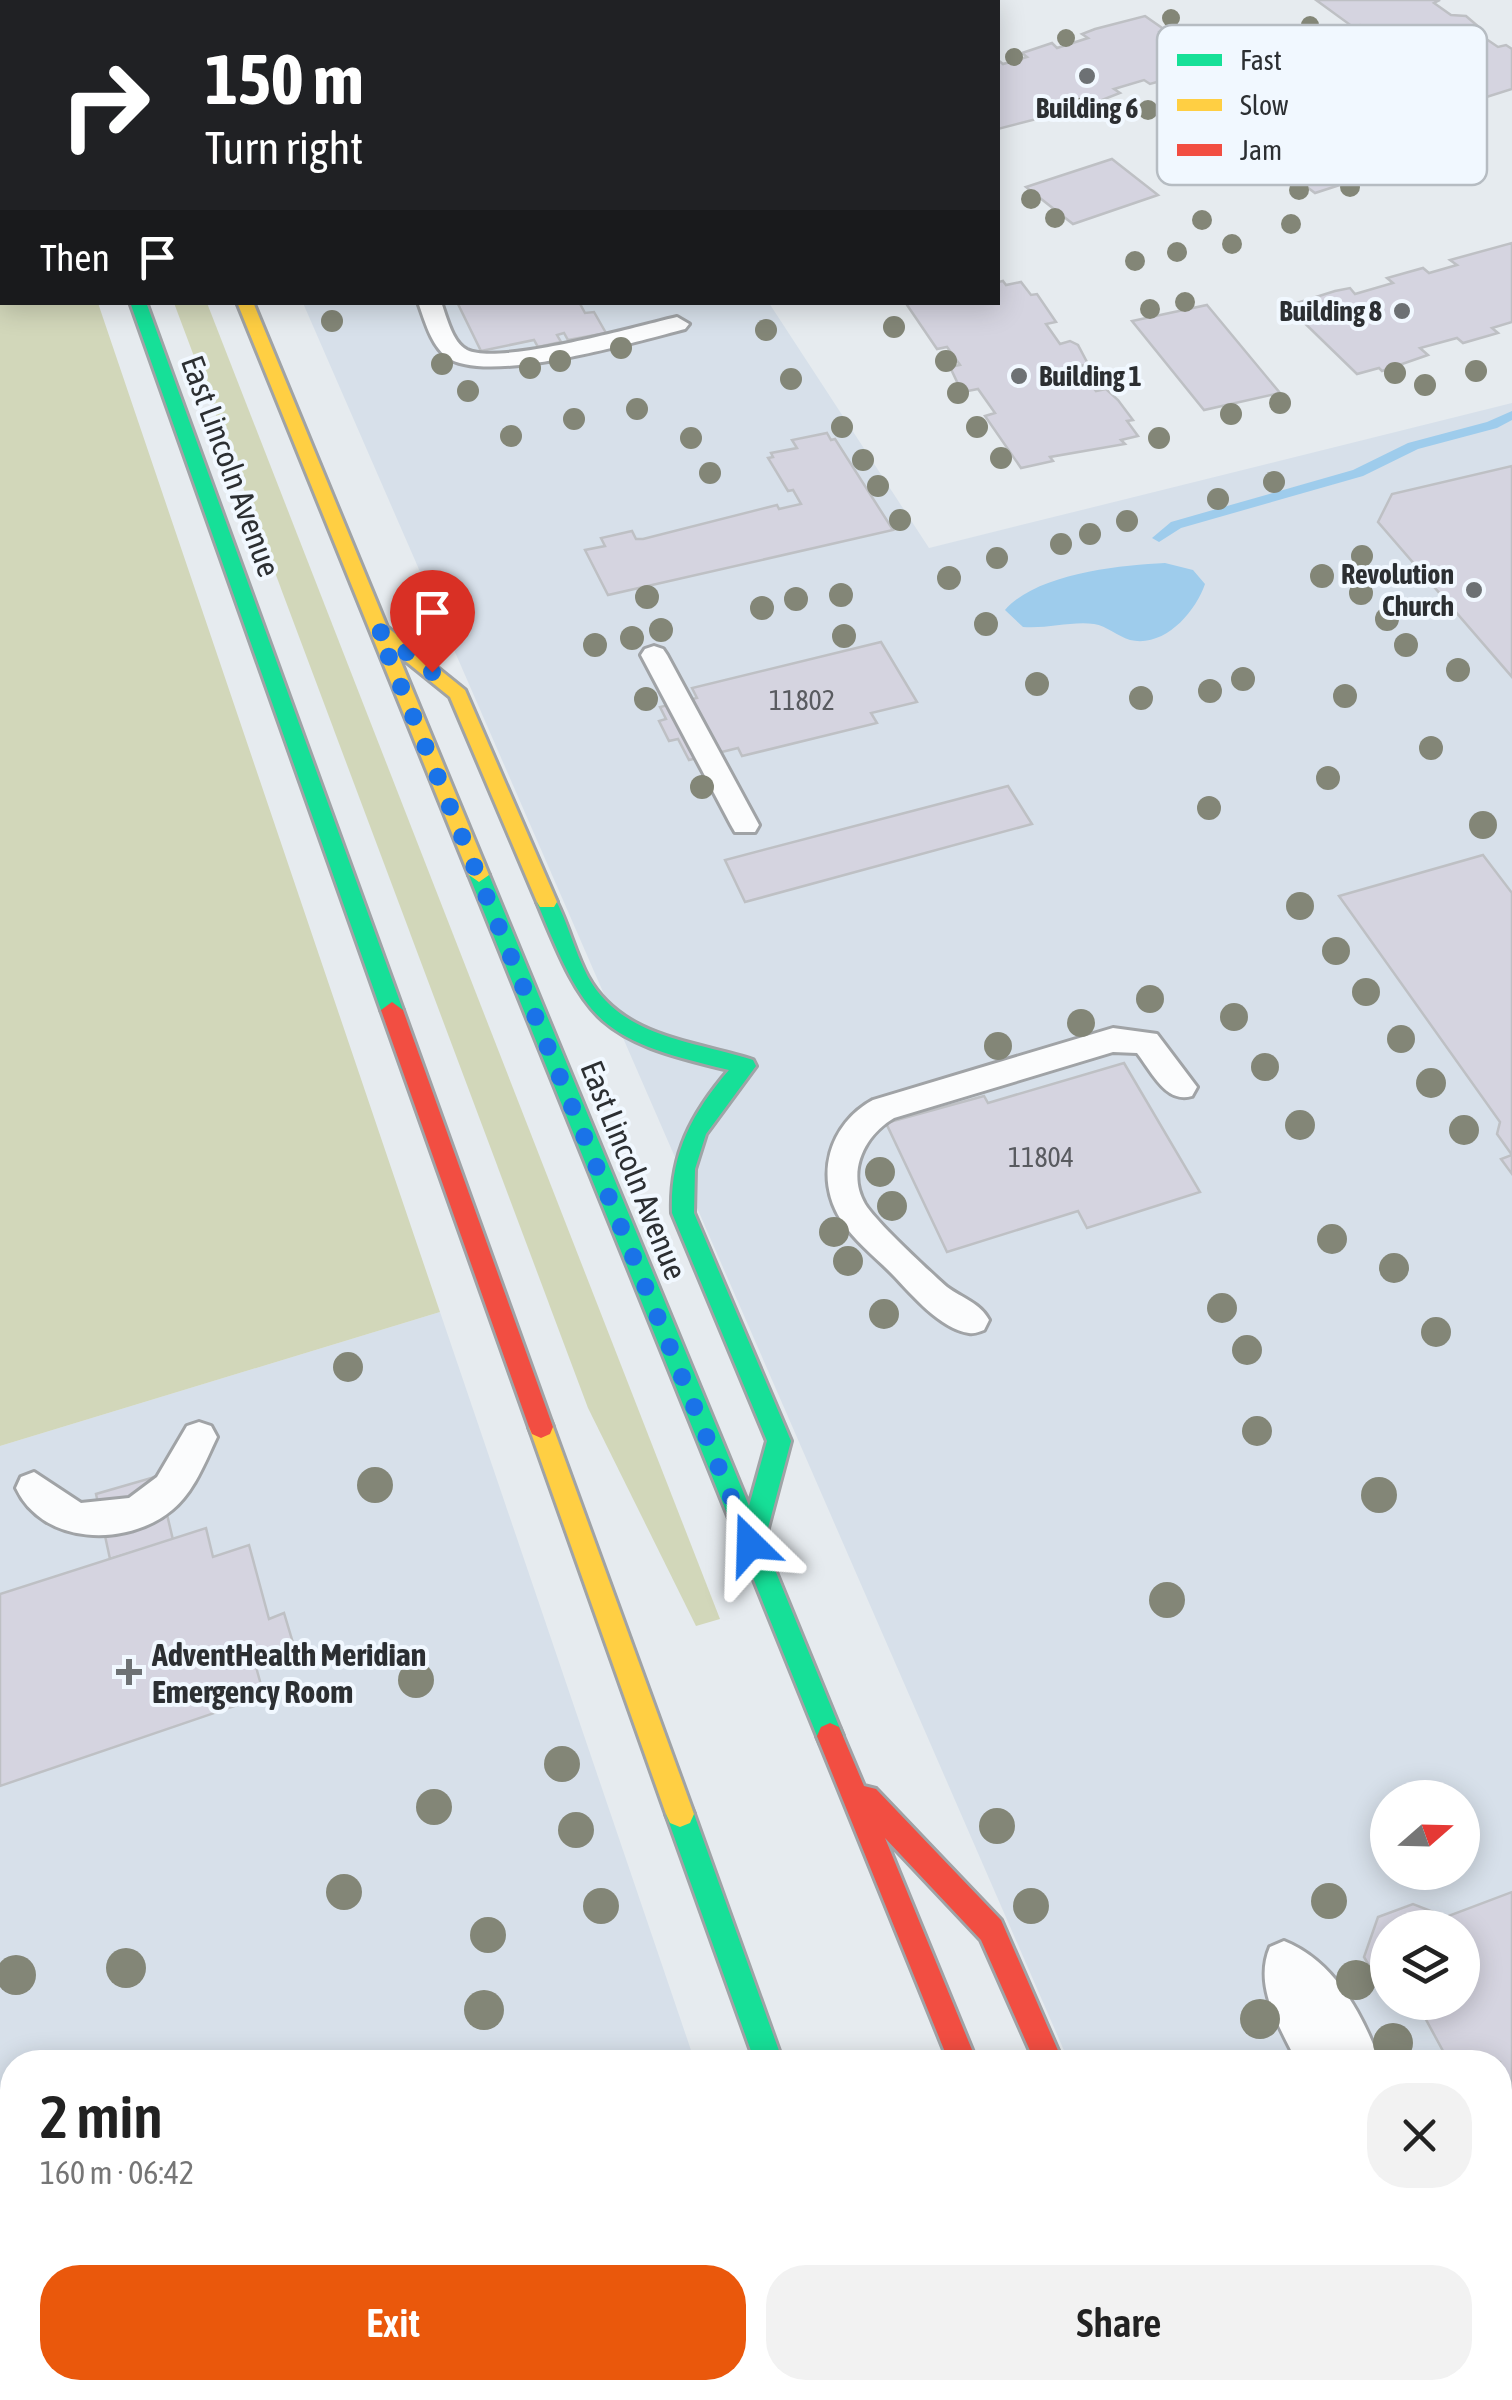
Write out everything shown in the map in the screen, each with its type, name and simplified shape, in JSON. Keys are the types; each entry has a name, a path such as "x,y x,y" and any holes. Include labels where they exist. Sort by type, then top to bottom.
{"main road":[{"name":"East Lincoln Avenue","path":"139,305 765,2050"},
{"name":"East Lincoln Avenue","path":"245,305 957,2050"},
{"path":"378,630 458,694 585,990 599,1007 645,1040 746,1066 694,1131 682,1159 678,1186 682,1213 779,1441 750,1544"},
{"path":"846,1777 992,1930 1045,2050"}],"lane":[{"path":"430,305 450,348 476,362 508,360 677,324"},
{"path":"654,655 745,825"},
{"path":"972,1320 936,1297 854,1214 844,1197 842,1163 860,1124 884,1109 1113,1040 1146,1042 1181,1087"},
{"path":"34,1488 76,1518 107,1520 129,1514 150,1507 168,1494 199,1437"},
{"path":"1312,2050 1290,2002 1284,1960 1321,1990 1353,2050"}],"shaded area":[{"path":"304,305 770,305 929,548 1512,403 1512,2050 1064,2050"},
{"path":"440,1312 691,2050 0,2050 0,1446"}],"green space":[{"path":"0,305 99,305 440,1312 0,1446"},
{"path":"175,305 208,305 720,1619 696,1626 588,1408"}],"water":[{"path":"1165,563 1193,570 1205,584 1186,617 1155,639 1130,640 1094,624 1023,627 1005,610 1019,598 1057,580 1102,569"}],"building":[{"path":"1316,0 1440,0 1434,3 1451,15 1466,16 1476,25 1360,25 1350,25"},
{"name":"Building 6","path":"1145,16 1158,25 1157,82 1150,84 1144,80 1114,89 1120,93 1097,102 1082,98 1057,106 1062,110 1048,116 1000,128 1000,62 1027,57 1022,53 1052,43 1057,48 1088,38 1082,34"},
{"path":"1487,40 1498,47 1506,45 1512,49 1512,89 1487,97"},
{"path":"1112,159 1158,195 1073,224 1026,187"},
{"path":"1304,185 1340,185 1315,193"},
{"name":"Building 8","path":"1512,243 1512,322 1492,328 1498,333 1463,343 1457,338 1420,348 1428,355 1382,371 1379,368 1357,374 1287,306 1350,288 1355,294 1393,283 1387,278 1423,268 1429,273 1457,265 1450,260"},
{"name":"Building 1","path":"1000,282 1006,285 1021,282 1031,295 1037,294 1056,322 1046,324 1060,344 1070,341 1078,345 1088,364 1077,367 1096,391 1106,389 1118,400 1133,420 1127,421 1138,436 1121,440 1125,444 1050,457 1053,461 1021,468 985,416 995,413 978,389 968,391 959,386 950,367 960,365 947,347 937,349 907,305 1000,305"},
{"path":"458,305 581,305 585,313 594,312 606,333 568,340 564,333 557,335 561,342 538,347 534,340 481,351"},
{"path":"1207,305 1280,393 1204,410 1132,321"},
{"path":"827,433 831,440 835,439 893,530 608,595 585,550 605,546 601,538 632,531 636,539 643,539 777,505 779,509 801,504 768,458 773,457 771,453 797,448 792,440"},
{"name":"Revolution Church","path":"1512,466 1512,677 1378,522 1392,494"},
{"path":"881,642 917,702 871,713 877,723 742,756 738,748 689,760 678,739 669,741 659,721 666,719 660,707 697,698 692,688"},
{"path":"1008,786 1032,824 745,902 725,860"},
{"path":"1483,855 1512,893 1512,1155 1497,1134 1500,1122 1339,896"},
{"path":"1124,1063 1200,1192 1087,1228 1078,1211 947,1252 886,1123 984,1096 988,1103"},
{"path":"1512,1155 1512,1174 1501,1159"},
{"path":"158,1476 173,1540 110,1559 96,1494"},
{"name":"AdventHealth Meridian Emergency Room","path":"206,1528 213,1557 249,1545 269,1619 284,1613 293,1643 253,1656 264,1696 0,1786 0,1594"},
{"path":"1512,1892 1512,2050 1442,2050 1426,2020 1480,2020 1480,1910 1464,1910"},
{"path":"1413,1904 1428,1910 1397,1910"},
{"path":"1370,1940 1370,1967 1364,1957"}],"waterway":[{"path":"1159,538 1176,525 1358,473 1413,446 1492,425 1512,415"}],"traffic: fast":[{"path":"139,305 392,1010"},
{"path":"479,875 830,1736"},
{"path":"547,902 579,979 599,1007 616,1021 657,1042 745,1066 696,1132 682,1189 683,1213 779,1441 751,1543"},
{"path":"680,1814 765,2050"}],"traffic: slow":[{"path":"246,305 479,875"},
{"path":"381,631 458,694 547,902"},
{"path":"541,1427 680,1814"}],"traffic: jam":[{"path":"392,1010 541,1427"},
{"path":"830,1736 958,2050"},
{"path":"866,1798 991,1930 1044,2050"}],"place":[{"name":"Building 6","path":"1087,76"},
{"name":"Building 8","path":"1402,311"},
{"name":"Building 1","path":"1019,376"},
{"name":"Revolution Church","path":"1474,590"},
{"name":"AdventHealth Meridian Emergency Room","path":"129,1672"}],"route":[{"path":"432,672 378,630 750,1544"}]}
